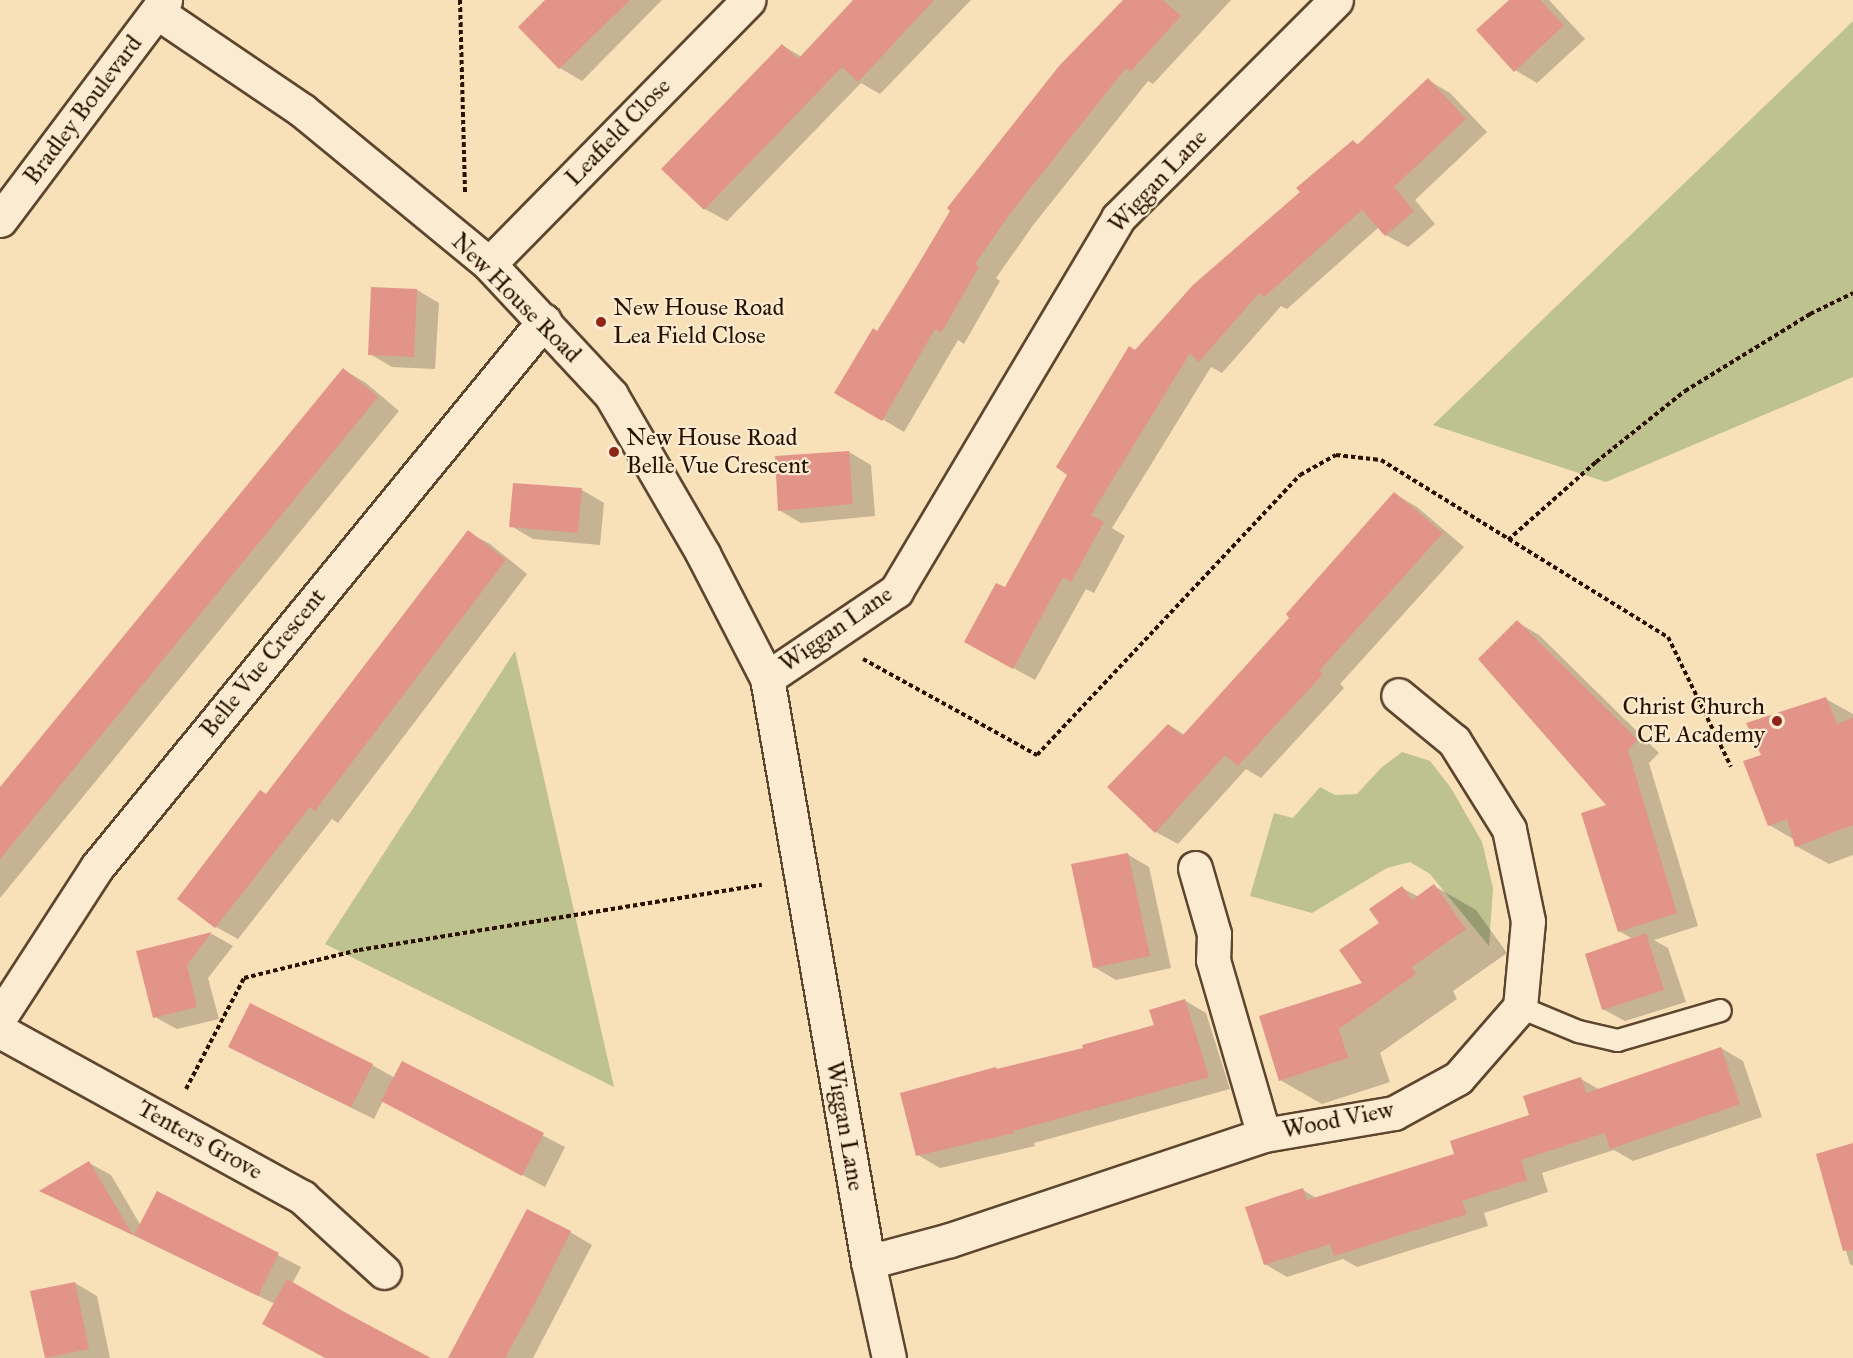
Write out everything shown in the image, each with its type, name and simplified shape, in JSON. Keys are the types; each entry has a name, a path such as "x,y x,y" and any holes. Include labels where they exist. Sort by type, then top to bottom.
{"street":[{"name":"Leafield Close","path":"478,255 748,0"},
{"name":"Wiggan Lane","path":"889,1358 868,1262 767,678 896,591 1118,218 1335,0"},
{"name":"New House Road","path":"161,6 303,111 478,255 544,321 611,395 703,554 767,678"},
{"name":"Bradley Boulevard","path":"0,219 161,6"},
{"name":"Belle Vue Crescent","path":"0,1017 97,867 544,321"},
{"path":"1398,695 1454,741 1509,829 1528,921 1520,1007"},
{"name":"Wood View","path":"1195,868 1214,934 1213,960 1264,1135"},
{"name":"Wood View","path":"868,1262 951,1247 1264,1135 1394,1113 1458,1078 1520,1007"},
{"name":"Tenters Grove","path":"0,1031 302,1197 384,1272"}],"lane":[{"path":"1520,1007 1578,1031 1617,1040 1720,1010"}],"path":[{"path":"460,0 478,255"},
{"path":"1508,540 1596,462 1685,392 1810,314 1853,293"},
{"path":"826,638 1037,755 1300,475 1336,455 1381,459 1508,540 1668,637 1731,767"},
{"path":"169,1122 244,978 359,950 802,879"}],"green space":[{"path":"1853,21 1853,377 1606,482 1433,425"},
{"path":"515,651 614,1087 325,944"},
{"path":"1402,752 1430,761 1451,788 1482,842 1493,888 1489,946 1430,874 1410,862 1387,868 1312,913 1250,896 1274,813 1293,818 1320,787 1335,795 1357,794 1381,768"}],"building":[{"path":"545,0 630,0 559,69 518,27"},
{"path":"853,0 934,0 858,82 842,67 704,210 661,169 782,44 798,59"},
{"path":"1123,0 1163,0 1181,16 1130,72 1126,68 1012,211 975,264 979,267 941,333 935,329 882,421 834,393 873,328 877,331 913,273 950,211 947,208 1059,66"},
{"path":"1509,0 1540,0 1564,25 1514,72 1476,30"},
{"path":"1428,78 1466,119 1394,187 1414,211 1385,236 1362,210 1264,297 1259,293 1199,362 1190,353 1091,515 1104,522 1071,582 1063,577 1013,669 964,642 996,583 1005,587 1067,475 1056,467 1129,346 1135,350 1193,285 1300,192 1296,188 1353,140 1357,145"},
{"path":"371,287 417,289 414,357 368,355"},
{"path":"343,368 378,397 0,859 0,787"},
{"path":"849,451 853,504 778,511 775,456"},
{"path":"513,483 582,488 578,533 509,527"},
{"path":"1394,492 1443,533 1319,671 1323,674 1238,766 1225,755 1155,833 1107,787 1168,724 1182,736 1289,618 1286,614"},
{"path":"468,530 506,560 315,811 310,807 215,928 177,899 260,790 266,794"},
{"path":"1517,620 1638,740 1628,750 1677,913 1618,932 1581,813 1606,805 1478,659"},
{"path":"1826,697 1837,724 1853,718 1853,825 1795,847 1787,819 1768,826 1743,761 1761,755 1746,723"},
{"path":"1128,853 1150,956 1093,968 1071,864"},
{"path":"1434,884 1466,929 1412,967 1416,974 1339,1029 1348,1058 1279,1081 1259,1016 1362,983 1339,950 1379,923 1369,909 1402,886 1412,900"},
{"path":"212,932 187,965 197,1007 153,1018 136,951"},
{"path":"1646,933 1664,990 1602,1010 1585,954"},
{"path":"1185,999 1209,1077 1013,1131 1014,1133 916,1156 900,1093 996,1067 997,1069 1083,1048 1082,1045 1154,1025 1149,1010"},
{"path":"250,1003 373,1064 351,1107 228,1047"},
{"path":"1721,1047 1740,1104 1610,1149 1605,1133 1521,1160 1527,1180 1462,1201 1467,1214 1334,1256 1330,1244 1264,1265 1245,1207 1303,1188 1307,1200 1454,1154 1450,1141 1529,1115 1523,1096 1581,1077 1586,1093"},
{"path":"402,1061 544,1133 522,1176 381,1101"},
{"path":"1853,1143 1853,1250 1843,1251 1816,1154"},
{"path":"89,1161 133,1235 39,1191"},
{"path":"157,1191 279,1253 258,1296 134,1235"},
{"path":"527,1209 571,1231 533,1307 505,1358 448,1358"},
{"path":"287,1279 431,1358 325,1358 262,1324"},
{"path":"75,1282 89,1349 45,1358 30,1291"}],"place":[{"name":"New House Road Lea Field Close","path":"601,322"},
{"name":"New House Road Belle Vue Crescent","path":"614,452"},
{"name":"Christ Church CE Academy","path":"1777,721"}]}
